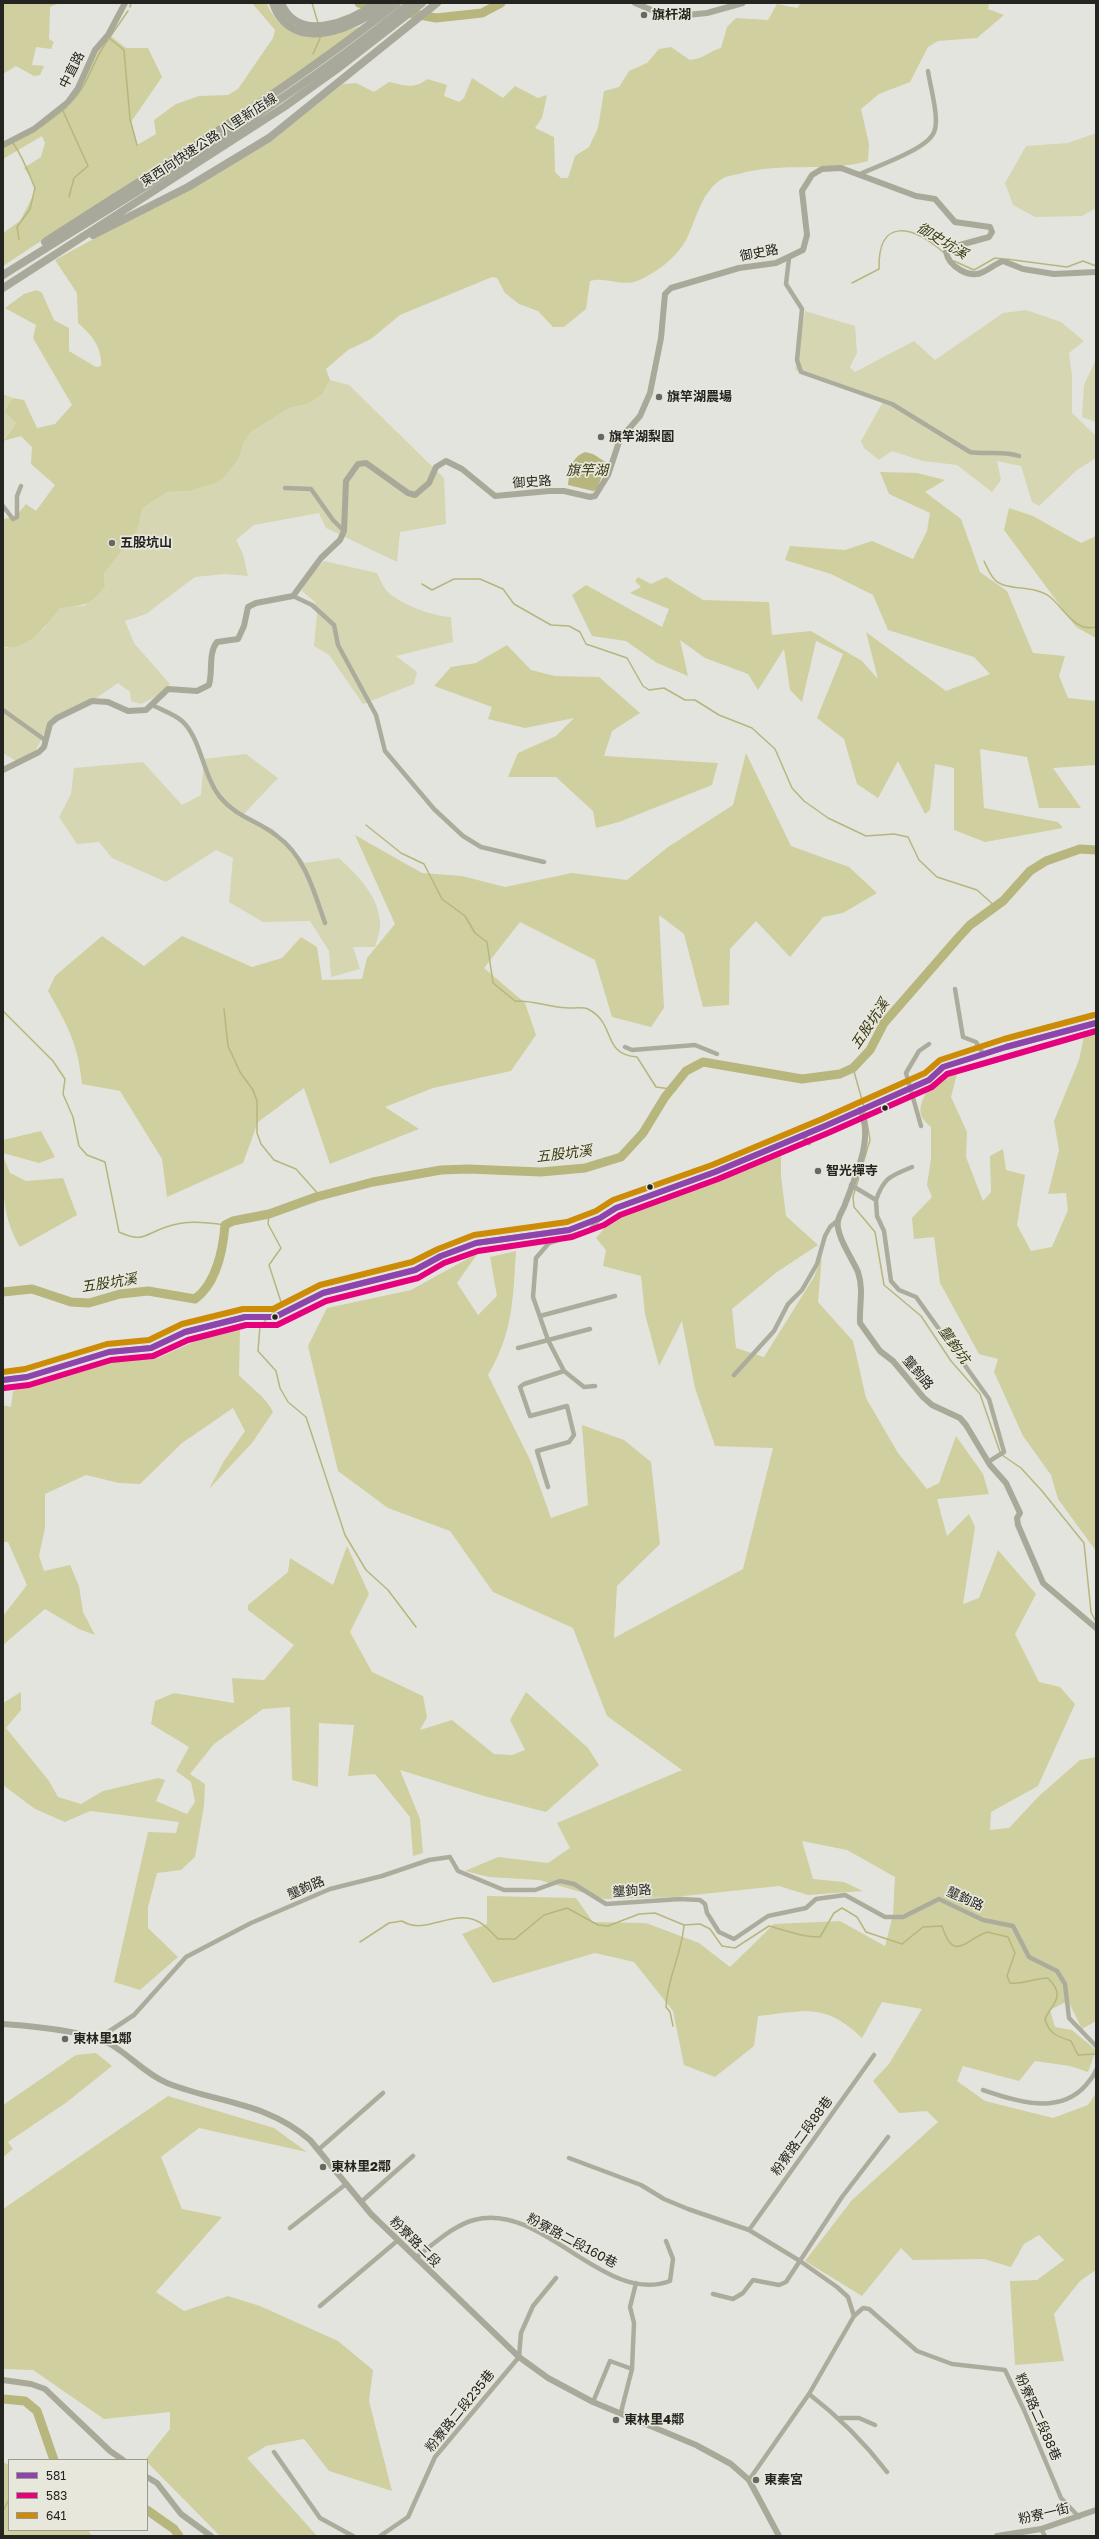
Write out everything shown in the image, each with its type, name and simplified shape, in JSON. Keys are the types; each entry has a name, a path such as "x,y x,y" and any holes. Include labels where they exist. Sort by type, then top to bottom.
{"highway":[{"path":"273,3 284,20 299,30 313,34 345,28 369,16 385,3"},
{"path":"280,3 288,15 296,20 312,26 322,26 352,18 376,3"},
{"path":"18,265 40,246 327,57 397,3"},
{"name":"東西向快速公路 八里新店線","path":"3,288 234,134 333,64 410,3"},
{"path":"422,3 428,10"},
{"name":"東西向快速公路 八里新店線","path":"3,275 338,69 422,3"},
{"path":"38,266 120,220 188,188 230,164 308,109 437,3"}],"street":[{"name":"中直路","path":"3,145 34,129 68,102 78,88 95,50 108,35 125,3"},
{"path":"634,3 668,17 707,13 743,3"},
{"path":"860,174 918,148 934,132 936,123 928,71"},
{"name":"御史路","path":"344,531 346,481 355,467 362,462 408,493 416,495 429,483 436,467 446,461 462,469 495,496 564,491 590,497 595,496 608,475 620,439 640,416 650,393 661,338 663,301 667,291 739,268 776,263 803,250 807,243 806,223 801,197 806,182 822,169 841,168 916,196 935,199 956,222 990,227 992,229 989,237 949,248 947,255 959,270 973,274 983,273 1003,262 1023,269 1054,274 1096,272"},
{"path":"789,258 786,284 802,309 797,360 801,372 892,404 970,452 983,454 1006,451 1019,456"},
{"path":"3,506 10,518 13,520 17,517 17,496 22,486"},
{"path":"285,488 311,489 344,531 340,540 300,583 293,596"},
{"path":"3,770 38,752 45,740 50,724 57,718 92,701 108,702 128,711 146,710 168,690 197,691 209,685 212,675 213,647 217,642 238,639 244,626 248,607 256,603 293,596 312,605 334,626 338,645 376,715 385,751 434,809 463,836 481,846 544,862"},
{"path":"152,704 182,721 196,743 210,782 220,798 236,813 277,835 284,841 306,871 325,923"},
{"path":"3,710 45,740"},
{"path":"955,989 963,1037 976,1042 984,1055"},
{"path":"3,1380 27,1377 109,1352 151,1348 185,1332 245,1317 268,1317 281,1315 323,1293 415,1270 441,1256 476,1244 569,1230 600,1218 616,1208 715,1172 929,1080 943,1068 1096,1023"},
{"path":"921,1126 906,1073 919,1051 929,1044"},
{"path":"625,1047 632,1050 695,1045 718,1054"},
{"path":"734,1375 774,1331 788,1304 802,1290 817,1264 825,1236 830,1227 837,1221 853,1185 866,1129 864,1108"},
{"path":"802,1135 809,1143"},
{"path":"912,1167 889,1177 881,1185 876,1200 877,1216 884,1231 891,1281 899,1290 916,1297 989,1399 1004,1452 988,1462"},
{"path":"853,1185 876,1200"},
{"path":"594,1386 584,1387 564,1371 548,1340 533,1297 536,1258 549,1243 590,1230 600,1218"},
{"name":"壟鉤路","path":"837,1221 847,1252 858,1272 862,1291 860,1323 880,1351 893,1361 923,1397 932,1405 960,1418 988,1462 1006,1483 1020,1514 1018,1518 1018,1525 1043,1583 1096,1628"},
{"path":"540,1316 615,1296"},
{"path":"518,1348 590,1329"},
{"path":"548,1487 538,1451 568,1442 574,1434 567,1406 530,1416 520,1387 524,1384 564,1371"},
{"name":"壟鉤路","path":"99,2038 134,2015 186,1957 251,1923 330,1889 382,1876 429,1860 450,1857 458,1871 504,1890 535,1890 560,1881 574,1884 606,1904 680,1899 700,1900 705,1904 708,1913 719,1932 734,1939 768,1916 806,1908 816,1899 845,1895 885,1916 903,1917 939,1899 983,1920 1013,1926 1029,1956 1057,1971 1065,1984 1069,2018 1096,2046"},
{"name":"粉寮路二段","path":"3,2024 99,2038 124,2053 149,2074 168,2083 246,2104 272,2115 300,2131 318,2150 361,2202 397,2241 519,2357 548,2378 593,2402 621,2412 714,2453 740,2470 749,2480 779,2536"},
{"name":"粉寮路二段88巷","path":"749,2230 874,2056"},
{"path":"983,2090 1012,2100 1032,2103 1061,2103 1078,2094 1096,2070"},
{"path":"318,2150 383,2093"},
{"path":"713,2294 733,2299 743,2293 752,2280 779,2285 786,2282 797,2262 800,2261 842,2197 888,2137"},
{"path":"361,2202 414,2156"},
{"path":"569,2158 641,2185 664,2199 749,2230 800,2261 848,2297 854,2316 809,2394 749,2480"},
{"path":"290,2228 346,2184"},
{"name":"粉寮路二段160巷","path":"415,2258 455,2229 473,2220 493,2217 505,2218 536,2231 586,2259 596,2269 636,2283 657,2286 670,2281 673,2260 666,2241"},
{"path":"320,2306 397,2241"},
{"path":"519,2357 521,2333 533,2306 556,2278"},
{"path":"621,2412 632,2369 634,2338 630,2308 636,2283"},
{"name":"粉寮路二段88巷","path":"854,2316 863,2308 869,2309 917,2351 939,2360 1005,2370 1024,2410 1061,2498 1079,2517"},
{"name":"粉寮路二段235巷","path":"380,2536 408,2517 435,2457 519,2357"},
{"path":"593,2402 610,2360 632,2369"},
{"path":"3,2380 31,2384 45,2389 110,2450 122,2459"},
{"path":"809,2394 840,2418 870,2449 887,2472"},
{"path":"840,2418 859,2418 875,2425"},
{"path":"274,2452 320,2518 353,2536"},
{"path":"148,2478 157,2483 181,2514 211,2536"},
{"name":"粉寮一街","path":"997,2536 1041,2528 1079,2517 1096,2510"},
{"path":"1041,2528 1045,2536"}],"green space":[{"path":"3,3 60,3 50,7 49,39 54,42 51,49 36,47 32,65 44,66 40,75 34,76 16,66 3,74"},
{"path":"252,3 267,3 276,19 285,28 304,36 326,35 359,27 362,30 273,90 3,266 3,233 20,221 35,192 31,177 24,168 41,157 45,143 42,136 3,159 3,142 27,131 62,105 79,84 89,57 108,34 126,48 148,48 162,77 131,122 137,145 156,134 154,120 176,104 199,96 228,95 238,89 273,38 275,30"},
{"path":"801,3 989,3 988,9 1004,15 977,38 938,41 928,47 910,82 879,94 861,109 869,144 868,161 836,166 788,167 755,170 724,178 715,184 704,198 683,245 666,264 652,274 631,283 601,280 590,281 586,309 564,327 553,327 538,311 519,304 505,293 497,278 492,277 400,315 371,339 348,350 326,369 330,380 322,395 307,404 289,408 251,432 244,442 239,458 223,478 213,484 190,491 167,492 142,509 137,531 104,574 105,586 91,601 81,605 60,608 36,636 20,646 3,646 3,519 15,517 26,504 36,511 55,485 31,464 32,447 21,436 3,441 16,423 4,411 13,398 24,400 37,428 55,424 72,405 33,338 36,325 5,308 24,294 37,290 42,293 54,320 69,328 69,351 96,367 101,366 98,347 88,332 78,323 77,293 55,260 265,145 343,84 356,83 374,92 389,82 413,86 418,85 427,79 447,85 444,96 459,102 464,98 472,78 503,98 515,86 538,98 547,95 542,118 535,128 554,137 555,172 561,178 568,178 575,156 589,147 598,128 604,91 619,87 629,71 647,63 659,49 671,47 690,60 700,58 721,48 727,27 736,18 768,20 777,4 797,8"},
{"path":"1096,133 1096,208 1082,216 1035,217 1013,205 1005,183 1026,146 1068,143"},
{"path":"1026,310 1061,322 1084,341 1069,353 1072,376 1072,413 1096,436 1096,458 1077,470 1039,506 1032,502 1021,466 997,461 1001,480 992,492 957,465 923,461 892,451 879,460 864,448 861,441 883,402 795,370 805,311 855,326 857,353 850,367 855,372 914,341 935,360 1003,313"},
{"path":"1096,359 1096,422 1082,417 1084,385"},
{"path":"330,380 349,385 444,478 446,524 400,532 397,562 326,528 319,513 254,525 236,540 243,554 248,576 225,574 195,577 146,614 125,621 134,643 170,684 157,696 141,704 131,701 130,692 118,683 89,703 51,720 36,750 16,761 3,753 3,646 7,648 43,630 60,608 84,606 105,586 104,574 137,531 141,510 167,492 190,491 213,484 239,458 244,442 251,432 289,408 307,404 322,395"},
{"path":"3,394 13,398 4,411 16,423 3,440"},
{"path":"880,472 917,473 945,480 925,492 961,519 980,572 1007,591 1033,653 1065,656 1059,676 1068,698 1096,701 1096,765 1053,768 1081,808 1039,808 1027,757 980,749 984,808 1058,822 1063,828 985,842 954,830 954,768 935,764 930,810 925,814 898,761 878,798 857,784 844,739 817,718 843,654 816,641 802,702 790,690 784,649 758,690 748,674 705,658 680,640 688,676 657,663 626,641 592,636 572,595 586,585 662,627 669,609 630,593 641,587 635,581 638,577 651,584 666,577 703,600 769,602 772,635 811,631 862,661 878,679 866,632 946,691 990,674 974,657 888,630 873,595 831,574 785,560 790,546 845,550 872,541 913,559 927,531 930,513 889,494"},
{"path":"1009,508 1033,516 1081,543 1096,536 1096,638 1076,627 1004,530"},
{"path":"324,561 377,573 386,590 398,600 435,615 451,617 453,642 396,656 417,672 414,684 363,704 329,655 314,646 317,613 315,602 302,591 306,579"},
{"path":"507,645 531,670 555,676 599,677 640,713 612,731 604,756 718,763 712,785 619,822 596,828 593,811 556,777 508,777 518,753 556,736 574,718 525,728 488,719 492,707 434,686 451,667 476,663"},
{"path":"746,753 791,846 849,867 877,893 843,913 823,917 790,957 756,921 730,949 729,1005 703,1007 684,934 659,915 664,1008 651,1027 612,1017 595,960 520,922 484,968 525,1003 536,1035 511,1071 433,1088 385,1107 419,1129 330,1164 304,1088 258,1122 243,1163 167,1197 162,1159 120,1091 82,1084 75,1046 48,991 55,976 102,936 144,966 182,936 252,967 282,958 301,937 317,947 322,980 362,979 367,958 395,924 355,835 422,873 462,876 505,887 572,873 627,880 668,847 733,805"},
{"path":"246,754 278,778 243,815 273,829 305,863 339,858 360,879 371,895 378,912 380,922 379,935 375,947 353,947 360,969 331,977 329,951 310,921 263,922 229,902 233,858 216,850 166,882 112,858 99,842 77,844 59,817 71,794 74,768 143,762 182,805 201,795 204,759"},
{"path":"1096,1033 1096,1551 1058,1499 1051,1475 1023,1436 994,1372 998,1359 979,1354 940,1283 934,1237 914,1239 912,1218 932,1197 927,1185 931,1159 931,1127 925,1122 920,1111 922,1101 930,1083 958,1070 951,1097 967,1132 966,1157 983,1201 991,1192 990,1156 1003,1149 1006,1170 1025,1175 1017,1225 1031,1251 1052,1247 1068,1210 1066,1193 1048,1194 1059,1150 1054,1121 1079,1060 1084,1036"},
{"path":"41,1131 55,1157 39,1163 3,1153 3,1140"},
{"path":"781,1154 781,1176 786,1216 818,1245 777,1272 732,1309 736,1348 764,1357 814,1277 822,1256 818,1302 853,1341 866,1398 898,1453 927,1489 939,1483 956,1436 983,1474 989,1494 937,1499 947,1536 969,1514 975,1527 963,1604 979,1598 998,1550 1036,1594 1015,1634 1039,1682 1060,1687 1075,1704 1038,1786 991,1812 990,1830 1009,1828 1039,1796 1080,1760 1096,1757 1096,2021 1082,2029 1068,2001 1050,2010 1055,2027 1072,2030 1096,2050 1088,2072 1070,2066 1035,2061 1019,2081 963,2066 957,2081 985,2101 1053,2118 1088,2105 1096,2093 1096,2270 1080,2281 1054,2314 1064,2361 1015,2365 1010,2281 1037,2280 1064,2260 1039,2235 1024,2244 1011,2267 984,2259 913,2260 901,2248 862,2296 805,2261 852,2200 938,2122 927,2111 899,2113 873,2081 889,2064 922,2009 882,2002 862,2038 837,2019 825,2014 802,2011 758,2016 754,2046 715,2077 684,2065 673,2011 634,1962 595,1953 493,1983 462,1934 487,1924 487,1896 576,1898 593,1922 646,1923 699,1943 730,1967 774,1924 840,1921 885,1946 893,1915 895,1877 847,1850 802,1841 813,1879 844,1882 863,1891 808,1895 779,1886 674,1897 605,1899 539,1880 489,1877 465,1871 498,1857 548,1863 570,1848 557,1823 682,1770 607,1716 573,1628 493,1592 450,1531 388,1508 338,1471 308,1346 327,1308 411,1290 478,1253 457,1283 478,1315 497,1296 490,1257 516,1251 514,1285 507,1330 496,1360 488,1375 531,1462 551,1518 588,1505 582,1425 624,1440 651,1462 660,1544 617,1586 614,1638 743,1569 773,1448 715,1446 695,1388 682,1321 659,1366 645,1314 641,1276 603,1266 606,1250 596,1238 616,1215"},
{"path":"3,1156 10,1173 26,1181 63,1178 77,1215 20,1247 14,1236 7,1214 3,1180"},
{"path":"240,1329 239,1375 262,1397 273,1412 252,1443 209,1489 224,1461 245,1431 233,1408 182,1443 140,1484 119,1483 86,1475 45,1494 45,1528 39,1556 44,1571 70,1565 79,1586 83,1612 95,1635 79,1629 45,1609 3,1645 3,1616 27,1585 8,1542 3,1542 3,1405 11,1407 13,1391 102,1363 158,1358 209,1335"},
{"path":"347,1546 369,1594 350,1632 372,1672 423,1696 427,1717 420,1730 452,1720 494,1754 512,1755 525,1750 510,1720 526,1692 588,1748 599,1765 546,1812 484,1796 400,1770 420,1819 423,1853 413,1856 410,1817 375,1774 348,1776 354,1725 319,1723 318,1787 292,1780 290,1707 263,1709 214,1744 190,1774 205,1784 204,1806 195,1857 181,1870 157,1873 148,1907 148,1928 178,1957 140,1990 114,1982 148,1832 176,1833 179,1822 90,1811 65,1822 35,1809 3,1785 3,1703 21,1692 21,1710 6,1728 49,1781 58,1797 81,1804 103,1791 158,1778 165,1780 156,1801 187,1814 195,1802 191,1782 176,1771 189,1747 151,1724 155,1701 174,1693 234,1703 232,1678 264,1680 294,1645 248,1610 248,1605 288,1572 290,1558 333,1585"},
{"path":"96,2053 112,2066 67,2102 8,2142 13,2149 3,2157 3,2105 76,2055"},
{"path":"168,2096 274,2128 307,2152 199,2128 161,2157 182,2209 222,2217 156,2292 184,2311 228,2296 260,2306 338,2341 373,2370 369,2401 392,2491 329,2471 304,2439 266,2446 247,2458 317,2536 220,2536 148,2463 148,2459 146,2459 170,2429 170,2412 104,2419 33,2370 3,2369 3,2209"},
{"path":"3,2462 8,2464 8,2531 89,2531 92,2536 3,2536"}],"water":[{"name":"旗竿湖","path":"585,452 593,454 607,463 597,489 593,491 568,485 570,470 574,461"}],"waterway":[{"path":"130,7 131,3"},
{"path":"312,3 318,23"},
{"path":"359,3 379,7"},
{"path":"403,12 436,18 482,13 501,3"},
{"path":"110,37 128,11"},
{"path":"313,54 321,36"},
{"path":"109,38 124,50 130,119 137,145"},
{"path":"72,101 83,87 98,55 108,40"},
{"path":"41,127 67,107"},
{"path":"63,111 88,166 74,178 69,197"},
{"path":"13,143 23,159 35,188 30,209 17,227 19,239"},
{"name":"御史坑溪","path":"852,283 879,269 880,252 884,240 891,233 899,231 909,232 920,236 943,252"},
{"name":"御史坑溪","path":"954,261 974,270 995,258 1003,259"},
{"name":"御史坑溪","path":"1006,259 1067,267 1083,261 1096,266"},
{"path":"984,561 992,576 1000,584 1044,593 1076,623 1088,628 1096,627"},
{"path":"422,584 432,590 454,579 480,579 503,589 514,604 551,625 569,626 580,632 586,644 627,658 643,686 649,690 664,688 685,700 695,700 719,715 752,728 775,749 792,788 804,801 828,818 866,836 894,834 908,837 919,860 937,877 977,890 995,906"},
{"path":"366,825 401,853 424,864 442,899 465,916 475,933 487,942 493,983 515,1001 563,1008 588,1009 597,1015 603,1022 613,1044 618,1050 626,1055 637,1057 656,1087 671,1089"},
{"name":"五股坑溪","path":"3,1292 32,1289 71,1302 89,1303 120,1294 148,1291 195,1299 202,1293 213,1276 220,1255 225,1225 233,1221 269,1214 316,1197 373,1182 441,1170 468,1169 541,1172 585,1168 621,1157 643,1133 665,1097 686,1071 703,1062 802,1079 840,1074 853,1068 870,1050 884,1023 970,925 1003,901 1030,871 1046,861 1080,849 1096,850"},
{"path":"224,1009 228,1046 240,1072 253,1090 257,1101 257,1133 261,1144 274,1160 296,1169 320,1196"},
{"path":"3,1011 53,1061 65,1079 63,1094 73,1117 79,1146 87,1155 105,1162 119,1232 133,1237 143,1237 166,1227 180,1223 203,1222 225,1225"},
{"name":"壟鉤坑","path":"853,1068 864,1107"},
{"name":"壟鉤坑","path":"865,1110 870,1140 853,1197 854,1207 875,1232 884,1285 921,1316 951,1361 980,1394 1000,1452"},
{"path":"269,1214 268,1224 281,1248 269,1265 282,1305 271,1315"},
{"path":"267,1319 260,1326 258,1351 276,1371 280,1388 288,1402 306,1417 345,1535 366,1570 388,1590 416,1627"},
{"name":"壟鉤坑","path":"1002,1455 1021,1468 1042,1491 1084,1543 1091,1612 1096,1622"},
{"path":"360,1942 389,1923 402,1921 411,1925 420,1926 458,1918 467,1918 480,1922 498,1939 515,1939 544,1915 567,1908 598,1925 608,1926 639,1914 655,1913 684,1925 700,1924 710,1929 722,1946 735,1948 769,1926 801,1935 820,1937 834,1913 842,1908 857,1917 866,1932 902,1944 923,1927 942,1926 951,1944 956,1946 961,1946 987,1932 1008,1937 1015,1953 1007,1976 1010,1983 1048,1978 1057,1990 1056,2000 1045,2019 1049,2028 1054,2034 1071,2041 1078,2055 1096,2054"},
{"path":"673,2026 670,2012 666,2007 667,1996 683,1936 684,1925"},
{"path":"3,2399 25,2401 37,2411 54,2459"},
{"path":"3,2511 8,2501"},
{"path":"148,2511 174,2529 179,2536"}],"transit line":[{"name":"641","path":"3,1372 25,1369 107,1344 149,1340 182,1324 243,1309 273,1309 320,1285 412,1262 438,1249 474,1235 567,1222 596,1211 613,1200 712,1165 822,1119 925,1073 940,1060 1004,1039 1094,1015"},
{"name":"581","path":"3,1380 27,1377 109,1352 151,1348 185,1332 245,1317 275,1317 323,1293 415,1270 441,1256 476,1243 569,1230 600,1218 616,1208 715,1172 825,1126 929,1080 943,1067 1006,1047 1096,1023"},
{"name":"583","path":"4,1388 29,1385 111,1360 153,1356 188,1340 246,1325 277,1325 326,1301 418,1278 444,1263 478,1251 572,1237 604,1225 620,1215 718,1179 828,1133 932,1087 947,1074 1096,1031"}],"place":[{"name":"旗杆湖","path":"644,15"},
{"name":"旗竿湖農場","path":"659,397"},
{"name":"旗竿湖梨園","path":"601,437"},
{"name":"五股坑山","path":"112,543"},
{"name":"智光禪寺","path":"818,1171"},
{"name":"東林里1鄰","path":"65,2039"},
{"name":"東林里2鄰","path":"323,2167"},
{"name":"東林里4鄰","path":"616,2420"},
{"name":"東秦宮","path":"756,2480"}]}
